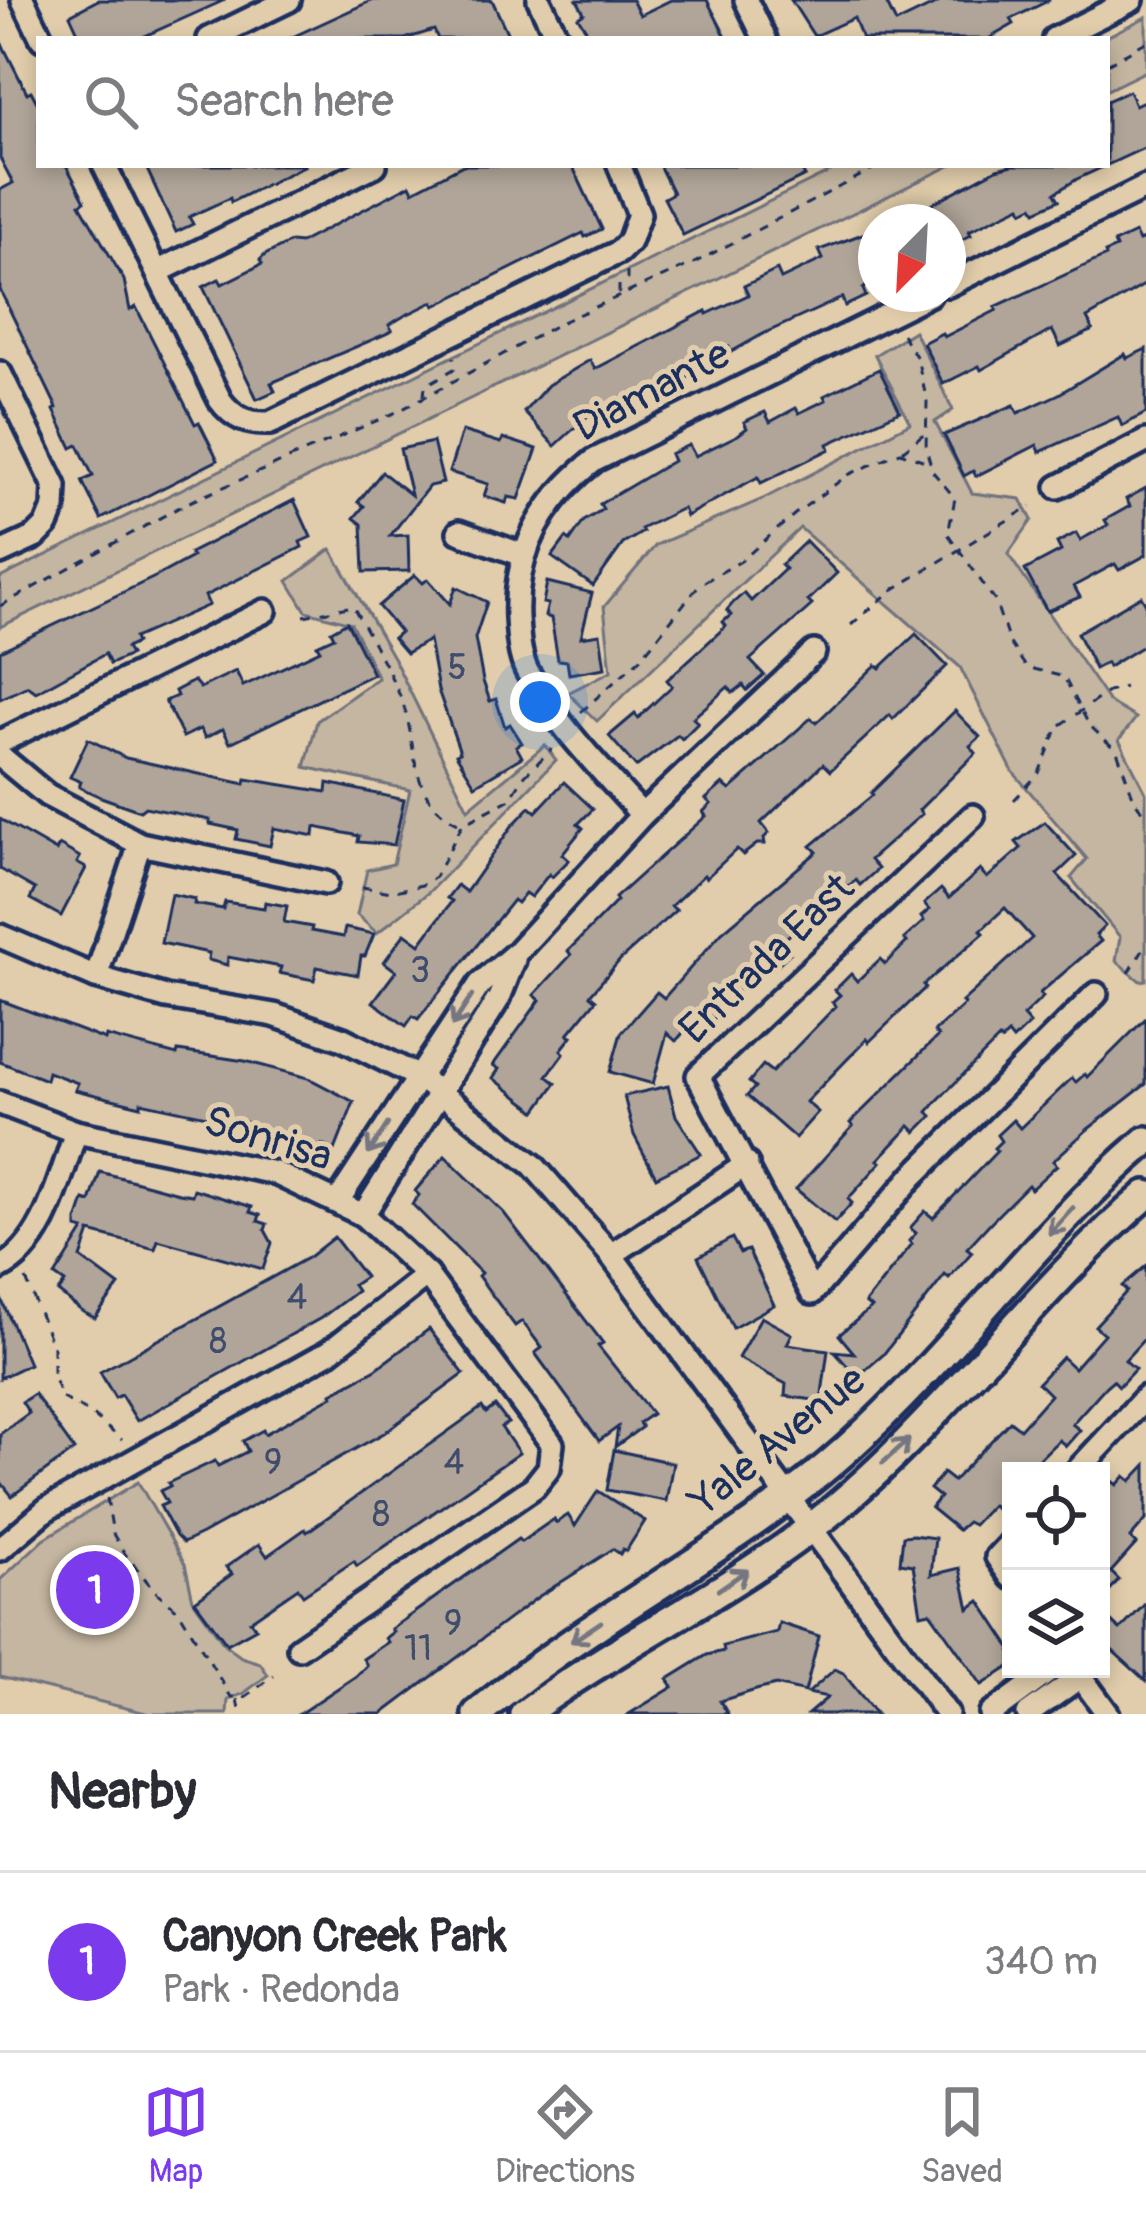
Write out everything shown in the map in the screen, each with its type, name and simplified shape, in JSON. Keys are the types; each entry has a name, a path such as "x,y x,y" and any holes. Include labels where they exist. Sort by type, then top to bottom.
{"main road":[{"name":"Yale Avenue","path":"477,1714 584,1633 786,1498 846,1450 905,1393 1091,1187 1146,1141"},
{"name":"Yale Avenue","path":"524,1714 809,1529 910,1439 1047,1289 1146,1195"}],"street":[{"path":"23,0 41,36"},
{"path":"215,36 289,0"},
{"path":"539,0 557,36"},
{"path":"746,0 764,36"},
{"path":"1060,36 1132,0"},
{"path":"105,168 220,400 243,420 270,423 619,252 629,242 639,214 620,168"},
{"path":"157,272 369,168"},
{"path":"966,276 1146,187"},
{"name":"Diamante","path":"642,815 561,726 524,667 516,600 524,555 536,525 554,498 595,460 894,312"},
{"path":"0,373 55,486 47,525 35,537 0,553"},
{"path":"1058,487 1146,441"},
{"path":"459,532 524,555"},
{"path":"0,742 265,611"},
{"path":"338,1201 480,984 516,953 642,815 814,652"},
{"path":"0,756 47,795 140,844 326,883"},
{"name":"Entrada East","path":"746,1164 698,1076 974,816"},
{"path":"96,977 140,844"},
{"path":"0,935 96,977 166,997 274,1015 343,1039 419,1077 533,1165 611,1255 947,1714"},
{"path":"363,1215 499,998 516,953"},
{"path":"611,1255 746,1164 812,1293 913,1175 1096,994"},
{"name":"Sonrisa","path":"0,1103 76,1132 274,1174 363,1215 427,1275 552,1444 549,1468 535,1487 299,1648"},
{"path":"0,1268 15,1261 45,1215 76,1132"},
{"path":"0,1549 47,1509 329,1352 427,1275"},
{"path":"1085,1462 1146,1397"},
{"path":"991,1714 1040,1678"},
{"path":"1028,1714 1071,1678"},
{"path":"1081,1678 1108,1714"}],"path":[{"path":"1110,62 1146,42"},
{"path":"0,606 187,503 424,398 564,321 695,262 875,168"},
{"path":"619,296 619,285 628,274 624,266"},
{"path":"901,333 916,358 927,401 930,463 955,498 948,534 995,601 1009,642 1026,668 1064,676 1089,724 1117,752 1134,799 1146,817"},
{"path":"424,398 425,386 454,369 452,354"},
{"path":"576,716 640,659 699,585 741,561 848,476 900,452 926,432"},
{"path":"900,452 930,463"},
{"path":"851,625 891,591 1031,506"},
{"path":"304,616 353,607 403,703 419,784 445,817 462,825"},
{"path":"1014,800 1039,773 1058,728 1108,692 1125,687"},
{"path":"362,887 391,892 435,877 462,825 510,799 525,775 552,749"},
{"path":"1129,973 1146,944"},
{"path":"25,1278 53,1347 53,1377 62,1398 118,1433 128,1448 107,1497 113,1534 139,1573 178,1611 231,1697 244,1697 274,1676"},
{"path":"237,1698 240,1714"}],"shaded area":[{"path":"1146,17 1146,71 1110,89 1110,36"},
{"path":"838,168 946,168 872,204 858,204 858,211 0,627 0,578"},
{"path":"914,331 953,410 935,422 972,493 1021,499 1032,520 1008,554 1109,702 1136,718 1119,740 1146,793 1146,980 1140,981 1116,961 1120,937 1071,878 1087,859 1013,772 960,667 800,528 597,721 568,693 611,671 604,607 656,545 763,499 910,423 875,355"},
{"path":"331,549 394,659 468,809 545,745 556,760 429,892 377,933 357,915 367,870 393,864 410,790 305,767 317,721 378,678 351,623 306,611 288,581"},
{"path":"138,1482 185,1564 193,1600 225,1645 260,1663 268,1675 228,1699 227,1714 150,1714 0,1677 0,1580 44,1539"}],"building":[{"path":"98,0 225,0 145,36 80,36 70,15"},
{"path":"373,0 492,0 509,36 437,36 434,30 415,36 295,36"},
{"path":"577,0 632,0 640,15 671,0 707,0 725,36 590,36 578,17 584,13"},
{"path":"791,0 885,0 896,23 944,0 1050,0 1011,19 1014,24 993,36 861,36 854,18 814,36"},
{"path":"0,40 27,93 31,91 36,100 36,168 68,168 85,201 80,204 124,280 130,310 136,307 218,460 101,519 82,481 93,476 78,445 72,448 0,290 0,190 13,183 0,158"},
{"path":"1129,91 1135,105 1146,100 1146,147 1110,164 1110,100"},
{"path":"146,168 300,168 189,217 193,224 176,232"},
{"path":"457,168 573,168 602,229 585,237 583,233 435,306 433,302 404,316 389,325 392,330 386,334 271,383 275,391 257,399 203,287 219,279 222,284 262,264 265,255 291,242 300,243 410,185 413,191"},
{"path":"660,168 801,168 805,176 683,235 664,198 673,193"},
{"path":"1001,168 1101,168 1055,193 1059,200 1036,211 1033,206 1023,211 1021,206 969,231 966,237 966,204 932,204"},
{"path":"1135,233 1139,241 1146,238 1146,284 1087,318 1093,330 1060,346 1052,330 981,370 979,366 943,384 923,343 1106,256 1116,248 1114,243"},
{"path":"858,236 858,300 845,306 842,298 731,352 729,347 690,367 693,375 670,386 622,406 620,402 596,416 593,411 555,446 524,412 548,385 590,360 595,369 706,311 748,295 744,286 777,270 781,279 823,259 819,250"},
{"path":"1146,349 1146,413 1122,426 1118,417 1040,452 1037,445 976,476 973,471 964,476 944,435 1014,405 1018,413 1125,354 1127,358"},
{"path":"879,369 900,411 828,444 830,449 761,483 758,477 686,516 683,508 641,529 623,544 593,586 552,557 584,521 603,509 600,504 673,461 670,454 689,445 695,456 738,435 747,428 744,422 765,412 770,422 796,408 799,413"},
{"path":"462,431 537,449 519,499 508,497 506,503 484,496 488,484 449,472"},
{"path":"433,442 443,483 429,486 390,536 408,535 409,571 364,572 362,524 354,518 364,506 358,502 382,472 411,495 400,449"},
{"path":"1146,488 1146,555 1119,570 1115,564 1074,586 1080,597 1047,611 1025,570 1061,551 1057,543 1076,533 1080,540 1108,525 1105,520 1130,506 1126,499"},
{"path":"294,500 311,537 300,542 302,547 205,596 209,605 134,638 136,643 126,648 130,655 110,664 105,654 36,692 28,686 0,699 0,651 155,577 192,557 190,553"},
{"path":"806,541 837,573 808,601 812,605 750,660 764,675 747,690 743,685 733,693 728,687 693,718 698,723 682,739 678,735 636,767 609,736 635,714 638,718 672,686 667,680 726,626 723,622 731,615 727,610 733,603 744,593 751,601"},
{"path":"415,575 423,583 428,579 450,604 456,587 487,602 475,638 483,681 490,701 496,699 505,727 510,724 522,743 516,746 522,757 475,785 456,754 460,752 438,690 429,640 406,653 393,638 400,632 378,606"},
{"path":"547,582 592,593 581,637 600,634 605,668 569,674 567,661 558,660 551,618 545,616 548,604 543,603"},
{"path":"1141,596 1146,604 1146,644 1108,667 1106,663 1095,669 1077,633"},
{"path":"347,622 373,674 230,743 223,729 205,738 200,729 183,737 165,701 177,696 175,691 194,681 200,688 236,671 243,686 320,650 317,645 334,637 331,631"},
{"path":"916,634 947,666 893,719 890,715 830,771 823,764 761,823 769,833 765,844 743,855 737,849 706,878 704,875 671,906 676,910 620,960 590,995 596,1000 568,1034 572,1036 561,1050 564,1053 547,1076 556,1083 536,1111 493,1078 499,1069 493,1065 540,1000 534,995 615,898 706,816 703,812 711,804 706,799 723,784 730,790 811,718 816,723"},
{"path":"955,711 980,737 970,746 976,753 919,810 922,814 870,860 878,869 860,885 856,880 823,902 781,943 790,953 774,968 769,963 761,972 757,968 705,1029 694,1020 676,1041 667,1033 653,1084 610,1072 621,1033 657,992 664,998 722,932 817,852 811,846 873,795"},
{"path":"88,739 126,758 245,784 246,779 327,792 328,783 404,800 394,845 358,842 359,836 315,827 314,836 274,828 270,846 236,839 238,830 210,824 210,820 145,807 140,811 79,787 81,782 70,777"},
{"path":"564,782 593,809 578,824 583,828 562,854 569,860 552,877 549,874 531,897 525,893 517,903 513,900 418,1019 413,1016 406,1026 373,1002 396,971 384,962 405,933 420,944 452,901 447,898 457,885 466,892 512,826 530,807 536,812"},
{"path":"0,819 56,851 59,845 80,857 77,863 86,868 61,916 30,899 35,889 0,869"},
{"path":"1045,822 1076,856 1057,874 1105,926 1096,935 1101,941 1040,993 1043,997 1023,1016 1030,1024 1013,1040 1008,1034 999,1039 937,1101 928,1112 932,1116 916,1132 910,1126 878,1160 881,1162 848,1199 852,1203 835,1222 796,1189 853,1126 850,1123 938,1036 934,1032 965,1004 962,1002 1032,938 1005,908 806,1102 818,1112 795,1138 747,1096 755,1087 749,1082 763,1065 772,1072 836,1006 832,1002 840,995 835,990 851,974 857,981 880,959 885,964 907,942 904,939 929,910 924,904 941,889 949,898 980,870 987,878 1021,848 1016,842"},
{"path":"171,894 223,909 225,902 287,906 284,922 312,927 311,931 343,937 345,928 374,934 361,956 358,975 317,967 314,980 279,973 281,967 228,957 227,965 208,960 209,953 161,943"},
{"path":"0,1000 105,1040 106,1036 177,1055 178,1051 245,1061 308,1078 354,1102 335,1150 239,1120 141,1102 141,1106 75,1090 78,1083 48,1072 46,1080 0,1062"},
{"path":"1146,1018 1146,1084 1087,1130 1053,1161 1057,1165 1031,1189 1028,1185 991,1222 967,1248 972,1252 949,1278 945,1275 883,1355 857,1377 834,1351 854,1353 839,1335 871,1308 865,1303 912,1244 909,1241 916,1233 910,1228 925,1211 933,1218 997,1151 994,1148 1001,1141 997,1135 1013,1120 1020,1128 1072,1078 1076,1082 1087,1077"},
{"path":"668,1086 676,1116 701,1154 656,1177 634,1135 624,1096"},
{"path":"445,1156 504,1213 652,1414 615,1447 618,1427 599,1441 535,1353 542,1348 522,1321 515,1326 478,1276 481,1273 412,1204 419,1195 415,1191"},
{"path":"100,1172 179,1193 192,1195 194,1189 252,1207 250,1212 267,1224 272,1243 263,1269 158,1240 155,1249 90,1232 81,1258 119,1286 95,1318 83,1312 58,1292 65,1283 55,1276 84,1230 77,1228 77,1221 84,1200 90,1202"},
{"path":"334,1237 365,1277 353,1285 357,1291 321,1318 137,1421 121,1395 115,1398 100,1372 309,1257"},
{"path":"732,1238 740,1253 748,1250 774,1305 733,1328 698,1257"},
{"path":"1146,1266 1146,1337 1125,1360 1135,1369 1119,1386 1113,1380 1106,1386 1072,1424 1080,1430 1066,1446 1059,1440 1036,1462 1002,1462 1002,1510 992,1505 973,1525 967,1522 958,1530 931,1508 940,1497 930,1489 943,1473 953,1481 1010,1421 1020,1429 1050,1395 1038,1383 1062,1357 1074,1368 1104,1334 1095,1326 1127,1291 1122,1286"},
{"path":"0,1296 29,1364 0,1378"},
{"path":"761,1317 792,1334 787,1344 828,1350 821,1401 785,1396 786,1384 738,1358"},
{"path":"429,1329 464,1374 384,1433 202,1534 183,1543 176,1536 160,1506 167,1503 160,1491 168,1483 248,1451 243,1441 333,1396"},
{"path":"34,1394 74,1450 12,1496 0,1481 0,1434 29,1413 22,1402"},
{"path":"495,1406 508,1423 501,1427 519,1453 357,1566 354,1561 303,1595 298,1588 250,1621 256,1628 227,1644 195,1601 232,1574 226,1567 259,1544 267,1556 482,1407 486,1413"},
{"path":"614,1450 673,1463 666,1501 607,1490"},
{"path":"1146,1465 1146,1520 1130,1538 1136,1544 1111,1572 1119,1580 1110,1590 1110,1483 1117,1485 1125,1476 1131,1481"},
{"path":"598,1491 645,1521 626,1551 620,1554 613,1549 538,1597 382,1714 299,1714 356,1676 367,1665 363,1659 388,1642 385,1638 391,1629 518,1539 521,1542 568,1515 575,1526"},
{"path":"903,1536 935,1538 931,1575 960,1568 969,1609 980,1601 1002,1634 1002,1672 982,1685 930,1612 921,1614 913,1565 900,1563"},
{"path":"1146,1603 1146,1681 1110,1648 1110,1621 1120,1630"},
{"path":"779,1623 819,1636 805,1692 776,1685 756,1690 720,1701 728,1714 629,1714 673,1687 668,1679 707,1655 777,1632"},
{"path":"835,1669 876,1714 808,1714 828,1697 808,1693"}],"place":[{"name":"Canyon Creek Park","path":"95,1590"}]}
